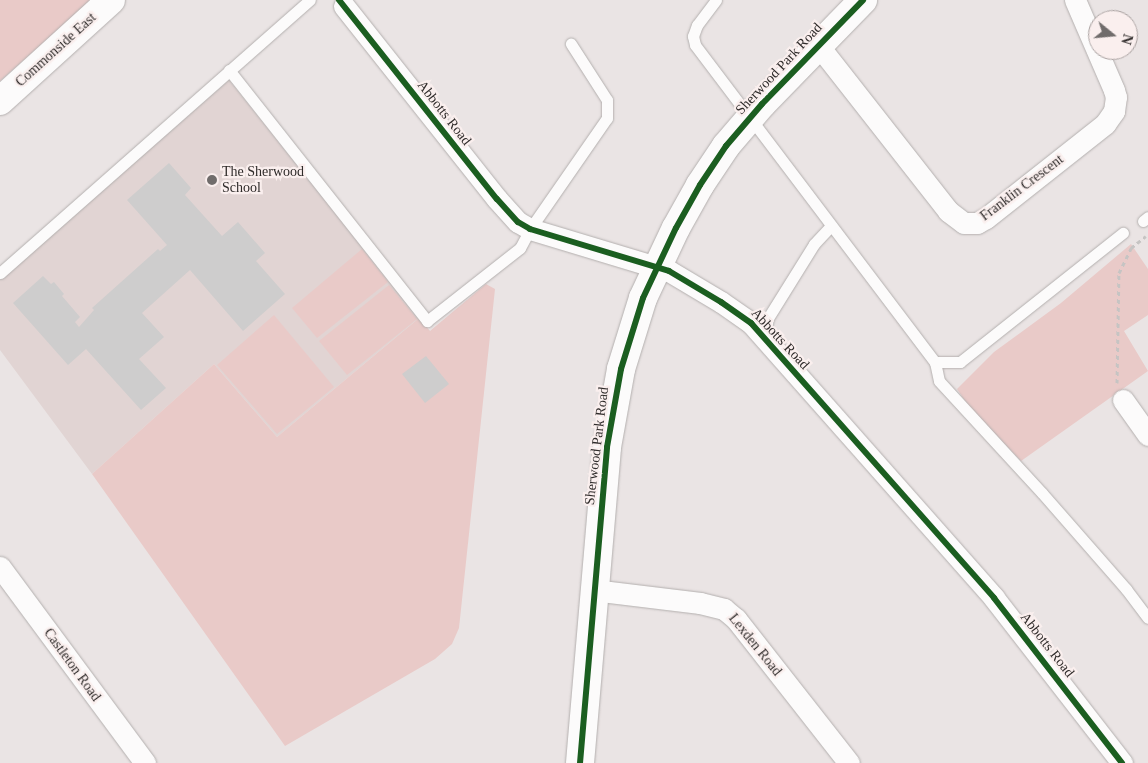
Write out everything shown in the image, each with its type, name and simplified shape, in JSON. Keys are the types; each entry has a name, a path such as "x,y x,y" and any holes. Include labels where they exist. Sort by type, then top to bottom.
{"street":[{"name":"Commonside East","path":"0,101 111,0"},
{"name":"Sherwood Park Road","path":"580,763 593,590 607,447 617,387 629,338 657,266 700,186 726,146 818,45 862,0"},
{"name":"Franklin Crescent","path":"818,45 948,211 964,223 977,223 986,218 1105,124 1114,111 1114,90 1075,0"},
{"name":"Abbotts Road","path":"344,6 497,199 518,222 530,229 669,271 736,311 764,337 994,598 1122,763"},
{"path":"1123,400 1148,435"},
{"name":"Castleton Road","path":"0,567 145,763"},
{"name":"Lexden Road","path":"593,590 700,603 724,609 736,619 849,763"}],"lane":[{"path":"0,273 310,0"},
{"path":"716,0 697,25 693,40 714,72 751,117 935,362 939,381 1042,493 1126,589 1148,618"},
{"path":"229,70 427,321 520,248 530,229 607,118 607,100 572,44"},
{"path":"764,337 768,318 814,244 831,226"},
{"path":"935,362 960,362 1123,233"}],"path":[{"path":"1123,400 1117,384 1119,273 1131,248 1148,234"}],"shaded area":[{"path":"0,0 92,0 0,81"},
{"name":"The Sherwood School","path":"229,80 419,318 277,437 214,364 92,474 0,350 0,280"},
{"path":"1131,244 1148,269 1148,315 1124,331 1148,371 1021,461 969,407 957,389 994,352 1061,303"},
{"path":"362,249 388,282 317,338 292,308"},
{"path":"486,284 495,289 459,628 452,644 435,659 285,746 92,474 214,364 277,437 419,318 430,331"},
{"path":"389,285 417,319 347,375 319,341"},
{"path":"274,315 334,387 277,434 217,365"}],"building":[{"path":"169,163 191,188 185,195 222,236 238,222 265,253 256,261 285,294 243,331 190,270 142,313 164,337 139,359 166,388 141,410 86,349 68,365 13,303 43,276 51,284 54,282 64,294 62,296 80,317 75,322 79,327 94,310 92,308 158,249 160,251 167,245 127,200"},
{"path":"426,356 449,384 425,403 402,374"}],"cycle path":[{"path":"339,0 497,199 518,222 530,229 669,271 721,302 751,323 994,598 1122,763"},
{"path":"580,763 607,447 621,369 643,298 676,228 700,185 726,146 762,104 863,0"}],"place":[{"name":"The Sherwood School","path":"212,180"}]}
